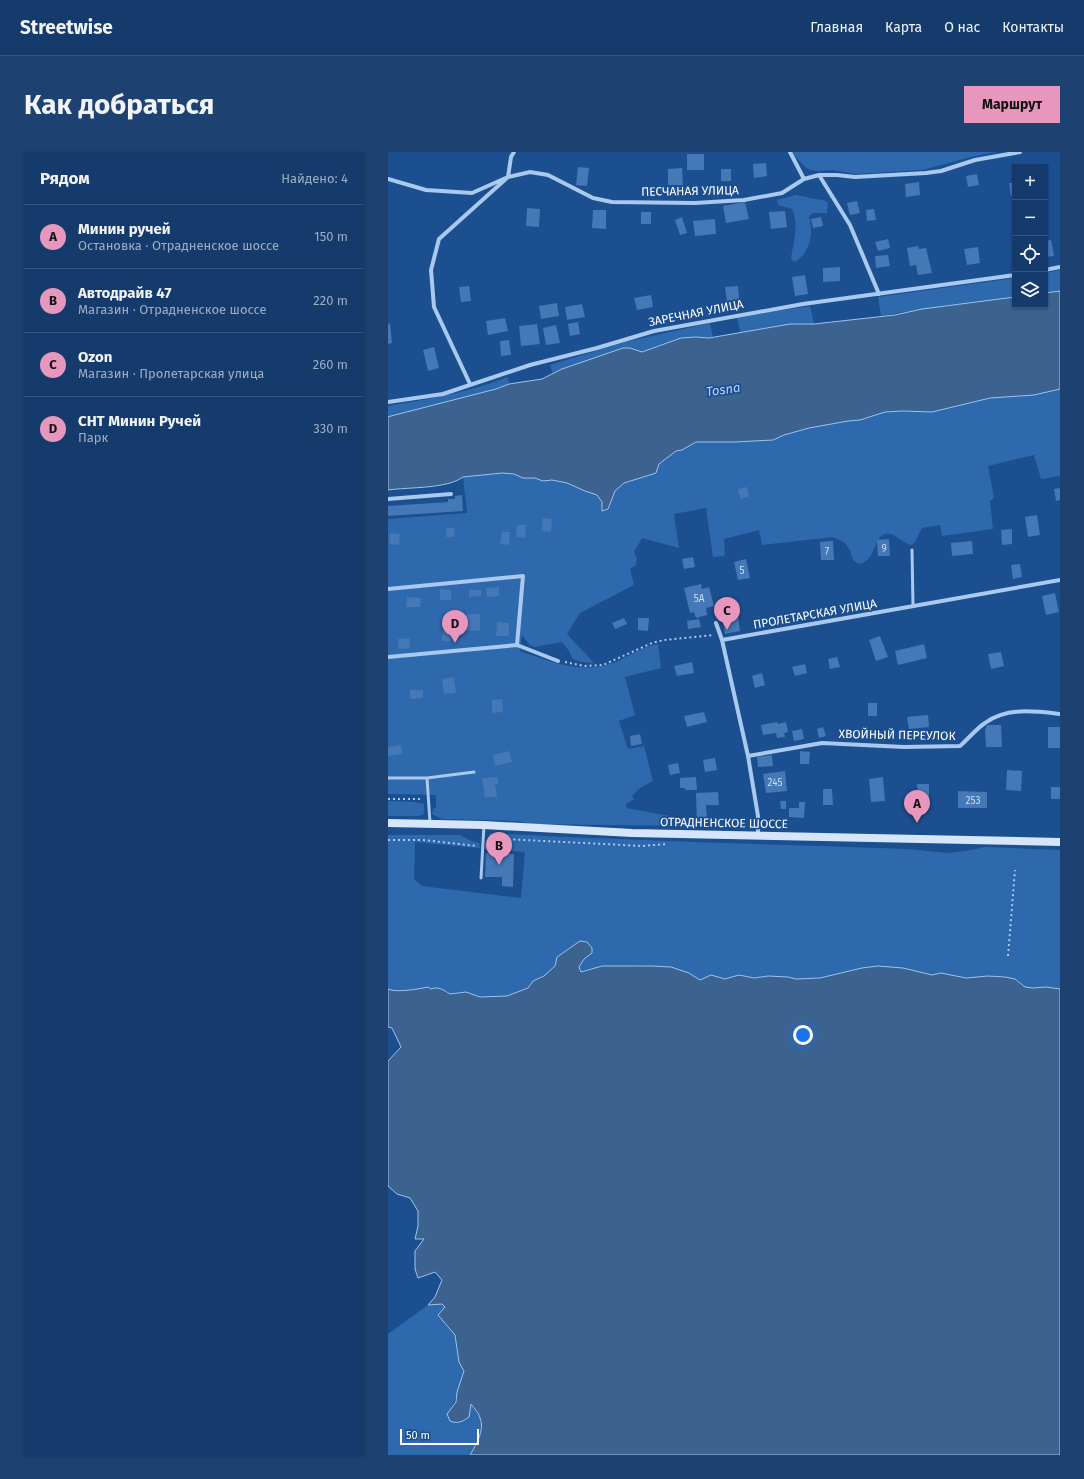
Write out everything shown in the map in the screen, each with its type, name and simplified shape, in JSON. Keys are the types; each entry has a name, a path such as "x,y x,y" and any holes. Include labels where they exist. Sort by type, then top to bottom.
{"main road":[{"name":"ОТРАДНЕНСКОЕ ШОССЕ","path":"388,823 484,825 632,833 1060,842"}],"street":[{"path":"470,384 434,307 431,270 439,239 508,177 511,157 514,152"},
{"path":"790,152 804,179"},
{"name":"ПЕСЧАНАЯ УЛИЦА","path":"388,179 426,190 472,193 508,177 530,172 548,175 593,198 612,202 695,203 744,200 782,193 804,179 819,175 837,174 855,177 926,173 941,171 975,160 1020,152"},
{"path":"819,175 850,225 879,294"},
{"path":"1048,269 1060,267"},
{"name":"ЗАРЕЧНАЯ УЛИЦА","path":"388,402 443,394 530,365 598,348 654,330 803,304 1012,274"},
{"path":"388,499 451,494"},
{"path":"388,589 523,576 516,645"},
{"name":"ПРОЛЕТАРСКАЯ УЛИЦА","path":"722,640 1060,580"},
{"path":"716,623 722,640 748,756 758,816 758,835"},
{"path":"388,657 516,645 558,661"},
{"name":"ХВОЙНЫЙ ПЕРЕУЛОК","path":"748,756 822,744 904,747 960,746 985,723 1000,716 1014,712 1060,714"}],"lane":[{"path":"912,550 913,607"},
{"path":"388,778 427,778 474,772"},
{"path":"427,778 430,823"},
{"path":"481,878 484,825"}],"path":[{"path":"558,661 584,666 604,665 658,641 720,634"},
{"path":"388,799 428,800"},
{"path":"388,840 423,840 483,846 506,839 642,846 667,844"},
{"path":"1008,956 1016,870"}],"shaded area":[{"path":"793,152 996,152 922,170 855,174 832,170 810,170 805,167"},
{"path":"796,195 824,200 828,203 827,213 813,213 809,216 811,233 809,243 801,257 794,262 791,258 796,227 794,215 792,209 778,205 777,200"},
{"path":"1060,270 1060,291 1048,293 1048,272"},
{"path":"1012,278 1012,297 881,316 878,297"},
{"path":"810,306 814,324 790,324 740,332 737,317"},
{"path":"710,323 713,337 681,338 642,352 630,348 562,369 553,374 550,365 625,342"},
{"path":"508,377 509,384 496,389 388,417 388,406 464,391"},
{"path":"1060,389 1060,476 1041,479 1034,455 988,466 994,498 990,501 993,529 942,536 940,525 922,528 915,542 911,545 894,535 883,535 878,540 868,559 862,564 853,560 850,550 844,542 833,537 762,545 759,530 724,539 725,556 713,557 706,508 674,514 679,548 642,538 634,552 637,559 636,565 630,569 634,585 580,613 567,634 594,663 582,662 573,659 562,642 535,647 530,645 522,635 520,651 555,663 579,667 604,666 647,647 658,644 661,668 625,677 635,715 619,721 628,749 644,746 653,781 640,788 632,796 634,799 626,804 626,808 686,819 694,826 531,824 517,821 442,819 432,814 433,809 436,807 436,795 388,794 388,519 467,513 463,477 502,473 514,474 523,478 535,478 543,481 552,480 567,483 597,495 602,502 602,511 608,509 615,491 624,483 656,473 659,464 676,451 682,450 696,442 773,440 784,435 809,428 860,420 885,412 932,412 990,398 1034,395"},
{"path":"388,801 424,804 424,814 419,816 388,816"},
{"path":"490,833 908,849 948,853 985,847 1060,850 1060,989 1025,987 1018,980 988,976 966,978 941,973 932,975 903,968 878,966 862,968 820,978 796,979 768,976 754,978 739,975 725,979 711,975 700,980 688,973 674,969 646,966 589,969 581,972 578,967 591,953 570,948 557,957 555,966 550,971 541,978 533,981 528,988 507,996 480,997 465,992 450,994 441,989 431,989 427,987 402,991 388,989 388,835 460,835 471,841 479,843 480,848 415,842 414,879 422,886 521,898 525,852 485,849 485,843"},
{"path":"442,1304 445,1307 438,1315 455,1335 459,1362 464,1371 457,1395 451,1407 469,1417 471,1403 479,1414 481,1432 470,1455 388,1455 388,1334 428,1305"}],"water":[{"name":"Tosna","path":"1060,291 1060,389 1034,395 990,398 932,412 885,412 860,420 809,428 784,435 773,440 696,442 682,450 676,451 659,464 656,473 624,483 615,491 608,509 602,511 602,502 597,495 567,483 552,480 543,481 535,478 523,478 514,474 502,473 463,477 456,481 438,486 388,490 388,417 391,416 496,389 509,384 542,379 562,369 623,348 630,348 642,352 681,338 709,338 790,324 814,324 895,315 922,309 1012,297 1012,308 1048,308 1048,293"},
{"path":"580,941 587,942 592,948 592,953 584,959 579,967 581,972 602,966 652,966 671,967 689,973 700,980 711,975 725,979 739,975 754,978 768,976 796,979 820,978 862,968 878,966 903,968 932,975 941,973 966,978 988,976 1005,977 1015,979 1025,987 1060,989 1060,1455 470,1455 481,1432 480,1418 478,1412 471,1404 469,1417 460,1422 450,1421 447,1414 456,1402 457,1392 464,1371 459,1362 455,1335 438,1315 445,1307 442,1304 428,1305 435,1297 442,1280 435,1272 418,1278 415,1269 415,1251 424,1239 415,1239 418,1226 418,1211 410,1198 397,1194 388,1186 388,1061 401,1047 392,1028 388,1027 388,989 402,991 428,987 431,989 441,989 450,994 466,992 480,997 507,996 528,988 533,981 544,976 555,966 557,957"}],"building":[{"path":"687,154 704,154 704,170 687,170"},
{"path":"766,163 767,176 754,178 753,164"},
{"path":"578,167 589,168 587,186 576,185"},
{"path":"682,168 683,185 668,185 668,169"},
{"path":"721,169 731,169 731,181 721,181"},
{"path":"977,174 979,185 968,187 966,176"},
{"path":"919,182 920,195 906,197 905,184"},
{"path":"1009,183 1012,183 1011,196"},
{"path":"857,201 860,213 850,215 847,203"},
{"path":"745,202 749,219 726,223 723,206"},
{"path":"527,208 540,209 539,227 526,226"},
{"path":"874,209 876,220 867,221 866,210"},
{"path":"593,210 606,210 606,229 592,228"},
{"path":"785,211 787,227 771,229 769,212"},
{"path":"641,212 651,212 651,224 641,224"},
{"path":"682,217 687,233 680,235 675,220"},
{"path":"821,217 823,226 813,228 811,219"},
{"path":"715,219 716,234 695,236 693,221"},
{"path":"888,239 890,248 878,251 875,242"},
{"path":"1048,240 1051,240 1054,256 1048,257"},
{"path":"918,246 919,249 926,248 932,273 918,275 916,265 910,266 907,248"},
{"path":"978,247 980,263 967,265 964,249"},
{"path":"888,255 890,266 876,268 875,256"},
{"path":"840,267 840,281 823,282 823,268"},
{"path":"805,275 808,294 795,296 792,277"},
{"path":"469,286 471,301 461,302 459,287"},
{"path":"738,286 739,299 727,301 725,287"},
{"path":"651,295 653,307 637,310 634,298"},
{"path":"557,303 559,316 541,319 539,306"},
{"path":"582,304 585,317 567,320 565,307"},
{"path":"505,318 508,331 488,335 486,321"},
{"path":"578,322 580,334 570,336 568,324"},
{"path":"390,323 392,343 388,344 388,324"},
{"path":"537,324 540,344 521,346 519,326"},
{"path":"556,325 560,343 546,345 543,328"},
{"path":"509,340 511,355 501,356 500,341"},
{"path":"434,347 439,368 428,371 423,350"},
{"path":"747,487 749,497 742,498 743,500 741,500 738,489"},
{"path":"1060,488 1060,500 1056,501 1054,489"},
{"path":"462,495 463,511 388,516 388,506 448,502 448,499 455,499 455,496"},
{"path":"1037,515 1040,535 1028,537 1025,517"},
{"path":"543,518 552,519 551,532 542,531"},
{"path":"517,525 526,525 525,538 516,537"},
{"path":"447,528 455,528 454,537 446,537"},
{"path":"1012,529 1012,544 1002,545 1001,530"},
{"path":"502,532 510,532 509,545 500,544"},
{"path":"390,533 400,534 399,545 389,544"},
{"path":"889,539 890,556 878,556 877,540"},
{"path":"833,541 834,560 821,560 820,542"},
{"path":"972,541 973,554 952,556 951,543"},
{"path":"693,557 695,567 684,569 682,559"},
{"path":"746,559 750,578 738,580 734,562"},
{"path":"1020,564 1022,577 1013,579 1011,565"},
{"path":"701,584 702,589 709,587 714,606 706,608 707,615 696,618 694,612 690,613 684,588"},
{"path":"499,587 499,596 487,597 486,588"},
{"path":"440,589 451,590 451,600 440,600"},
{"path":"469,590 481,590 481,596 469,597"},
{"path":"1055,593 1059,612 1046,615 1042,596"},
{"path":"407,597 421,598 420,607 406,607"},
{"path":"466,614 480,614 480,631 466,630"},
{"path":"738,615 740,631 725,634 722,618"},
{"path":"624,618 627,624 615,629 612,623"},
{"path":"638,618 649,618 648,631 638,630"},
{"path":"699,619 701,627 688,629 687,621"},
{"path":"497,622 509,623 509,636 496,636"},
{"path":"443,630 452,630 451,641 442,641"},
{"path":"880,636 888,657 876,661 869,640"},
{"path":"409,638 410,648 399,649 398,639"},
{"path":"924,644 927,658 898,665 895,651"},
{"path":"1001,652 1004,666 991,669 988,654"},
{"path":"837,657 840,667 830,669 828,659"},
{"path":"692,662 694,673 677,676 674,666"},
{"path":"805,664 807,673 795,676 792,667"},
{"path":"762,673 765,685 755,688 752,676"},
{"path":"454,677 456,693 444,694 442,679"},
{"path":"410,690 423,690 423,698 410,699"},
{"path":"502,699 503,712 492,713 492,700"},
{"path":"868,703 877,703 877,716 868,716"},
{"path":"704,712 707,722 687,727 684,716"},
{"path":"928,715 929,727 909,729 907,717"},
{"path":"777,722 778,724 786,722 788,732 784,733 785,737 777,738 776,733 763,735 761,725"},
{"path":"987,725 1001,725 1002,747 986,747 985,730"},
{"path":"823,727 826,736 819,738 817,729"},
{"path":"1048,727 1060,727 1060,748 1048,748"},
{"path":"802,729 804,739 794,741 792,731"},
{"path":"640,734 642,744 631,746 630,736"},
{"path":"401,745 402,754 388,756 388,747"},
{"path":"509,751 512,762 495,766 493,755"},
{"path":"800,751 810,752 809,764 800,764"},
{"path":"772,755 773,766 758,767 757,757"},
{"path":"715,758 717,770 705,772 703,760"},
{"path":"678,763 680,773 670,775 668,765"},
{"path":"1007,770 1022,771 1021,791 1006,790"},
{"path":"785,771 787,791 766,793 763,774"},
{"path":"498,777 498,784 495,784 497,797 485,797 482,778"},
{"path":"696,777 697,790 685,790 685,788 680,788 680,778"},
{"path":"883,777 885,801 871,802 869,779"},
{"path":"917,784 929,784 929,800 918,800"},
{"path":"1051,787 1060,787 1060,799 1051,799"},
{"path":"823,789 832,789 833,805 823,805"},
{"path":"958,791 987,792 987,808 958,808"},
{"path":"718,792 719,805 706,805 707,820 697,821 696,793"},
{"path":"780,801 786,801 786,809 781,809"},
{"path":"799,802 805,802 804,818 789,817 789,808 799,808"},
{"path":"486,853 514,854 513,887 502,886 502,877 485,877"}],"place":[{"name":"Ozon","path":"727,630"},
{"name":"СНТ Минин Ручей","path":"455,643"},
{"name":"Минин ручей","path":"917,823"},
{"name":"Автодрайв 47","path":"499,865"}]}
